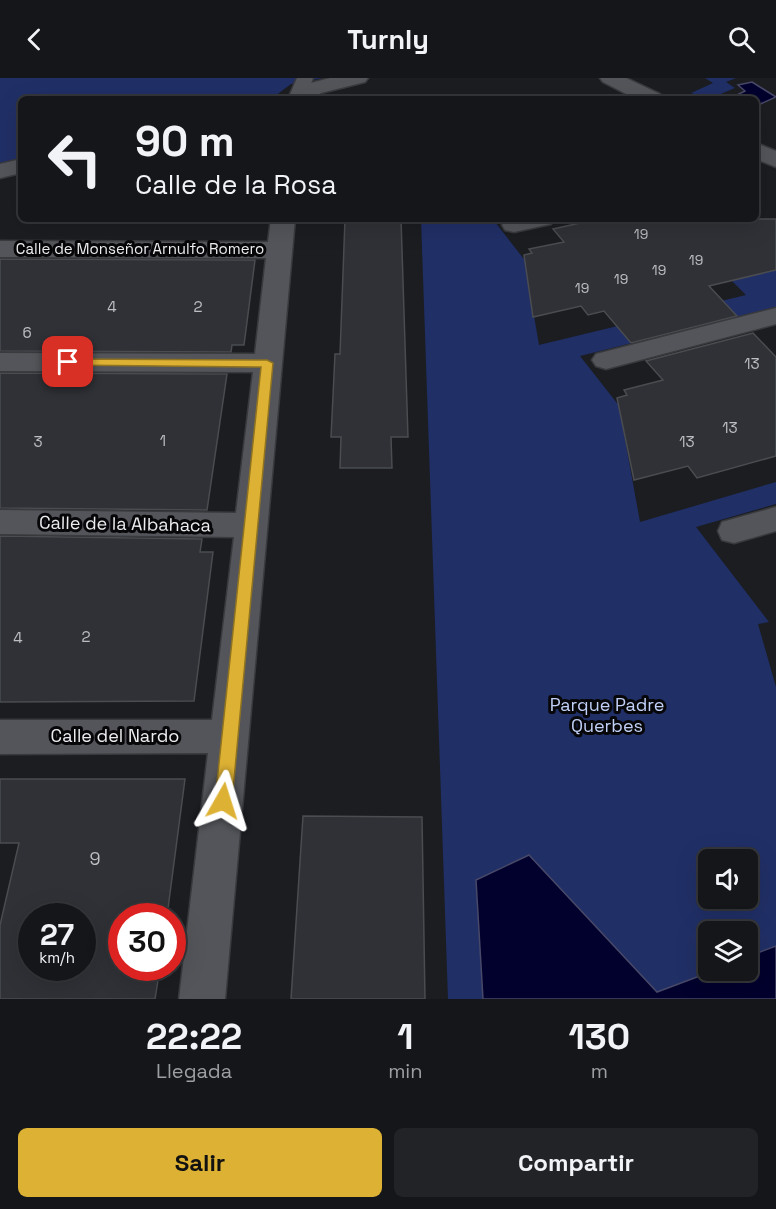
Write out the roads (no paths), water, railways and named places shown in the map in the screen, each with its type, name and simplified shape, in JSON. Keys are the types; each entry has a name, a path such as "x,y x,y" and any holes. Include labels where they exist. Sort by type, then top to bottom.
{"street":[{"path":"303,96 315,88 358,78"},
{"path":"610,78 646,96"},
{"path":"759,142 776,134"},
{"path":"759,152 776,160"},
{"path":"0,171 18,167"},
{"path":"514,225 528,222"},
{"path":"201,999 231,736 250,525 281,234"},
{"name":"Calle de Monseñor Arnulfo Romero","path":"0,249 281,234"},
{"path":"606,360 776,316"},
{"path":"0,362 267,363"},
{"path":"734,531 776,519"},
{"name":"Calle de la Albahaca","path":"0,522 250,525"},
{"name":"Calle del Nardo","path":"0,737 231,736"}],"lane":[{"path":"299,96 305,78"}],"park label":[{"name":"Parque Padre Querbes","path":"607,715"}]}
